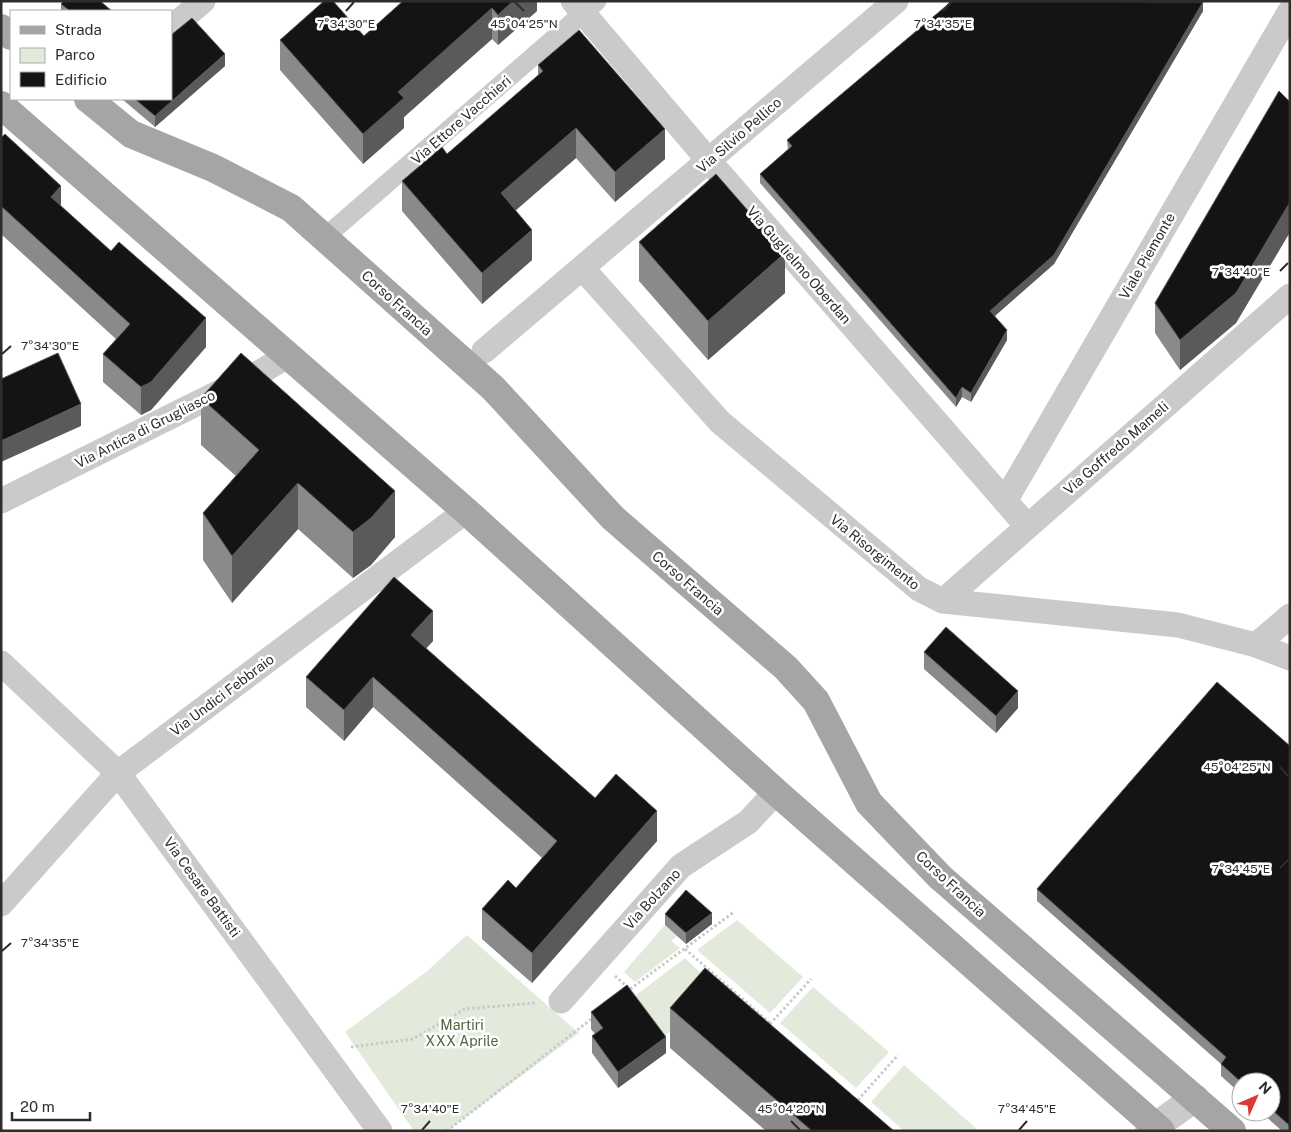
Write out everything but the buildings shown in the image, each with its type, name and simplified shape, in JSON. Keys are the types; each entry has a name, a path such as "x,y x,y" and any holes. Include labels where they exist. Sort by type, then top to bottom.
{"main road":[{"name":"Corso Francia","path":"89,100 131,134 214,168 291,208 493,388 613,518 786,668 816,701 869,803 940,877 1232,1131"},
{"path":"5,115 466,511 776,792 1155,1129"}],"street":[{"path":"172,27 202,1"},
{"name":"Via Silvio Pellico","path":"583,269 896,1"},
{"name":"Via Guglielmo Oberdan","path":"585,5 709,161 1027,526"},
{"name":"Via Ettore Vacchieri","path":"324,238 585,5"},
{"name":"Viale Piemonte","path":"1005,501 1290,10"},
{"path":"484,351 583,269"},
{"name":"Via Risorgimento","path":"583,269 720,422 919,589 944,601 1178,625 1256,645 1290,658"},
{"name":"Via Goffredo Mameli","path":"944,601 1290,296"},
{"name":"Via Antica di Grugliasco","path":"1,501 264,370 287,356"},
{"name":"Via Undici Febbraio","path":"1,904 118,772 392,569 466,511"},
{"path":"1256,645 1290,616"},
{"name":"Via Cesare Battisti","path":"1,663 118,772 380,1131"},
{"name":"Via Bolzano","path":"561,1001 681,866 748,822 776,792"},
{"path":"1155,1129 1195,1098"}],"path":[{"path":"622,995 734,912"},
{"path":"685,949 777,1030"},
{"path":"597,961 630,989"},
{"path":"770,1024 811,979"},
{"path":"322,1050 413,1039 465,1009 561,1001"},
{"path":"447,1131 599,1012"},
{"path":"858,1100 898,1055"},
{"path":"850,1094 865,1106"}],"green space":[{"path":"737,920 803,977 770,1013 697,950"},
{"path":"665,925 677,936 671,941 680,948 635,982 624,972"},
{"name":"Martiri XXX Aprile","path":"467,935 579,1033 447,1131 414,1131 345,1032 426,972"},
{"path":"685,958 716,988 689,1018 657,1041 627,1002"},
{"path":"813,987 889,1052 856,1088 780,1023"},
{"path":"904,1065 979,1131 904,1131 871,1102"}]}
